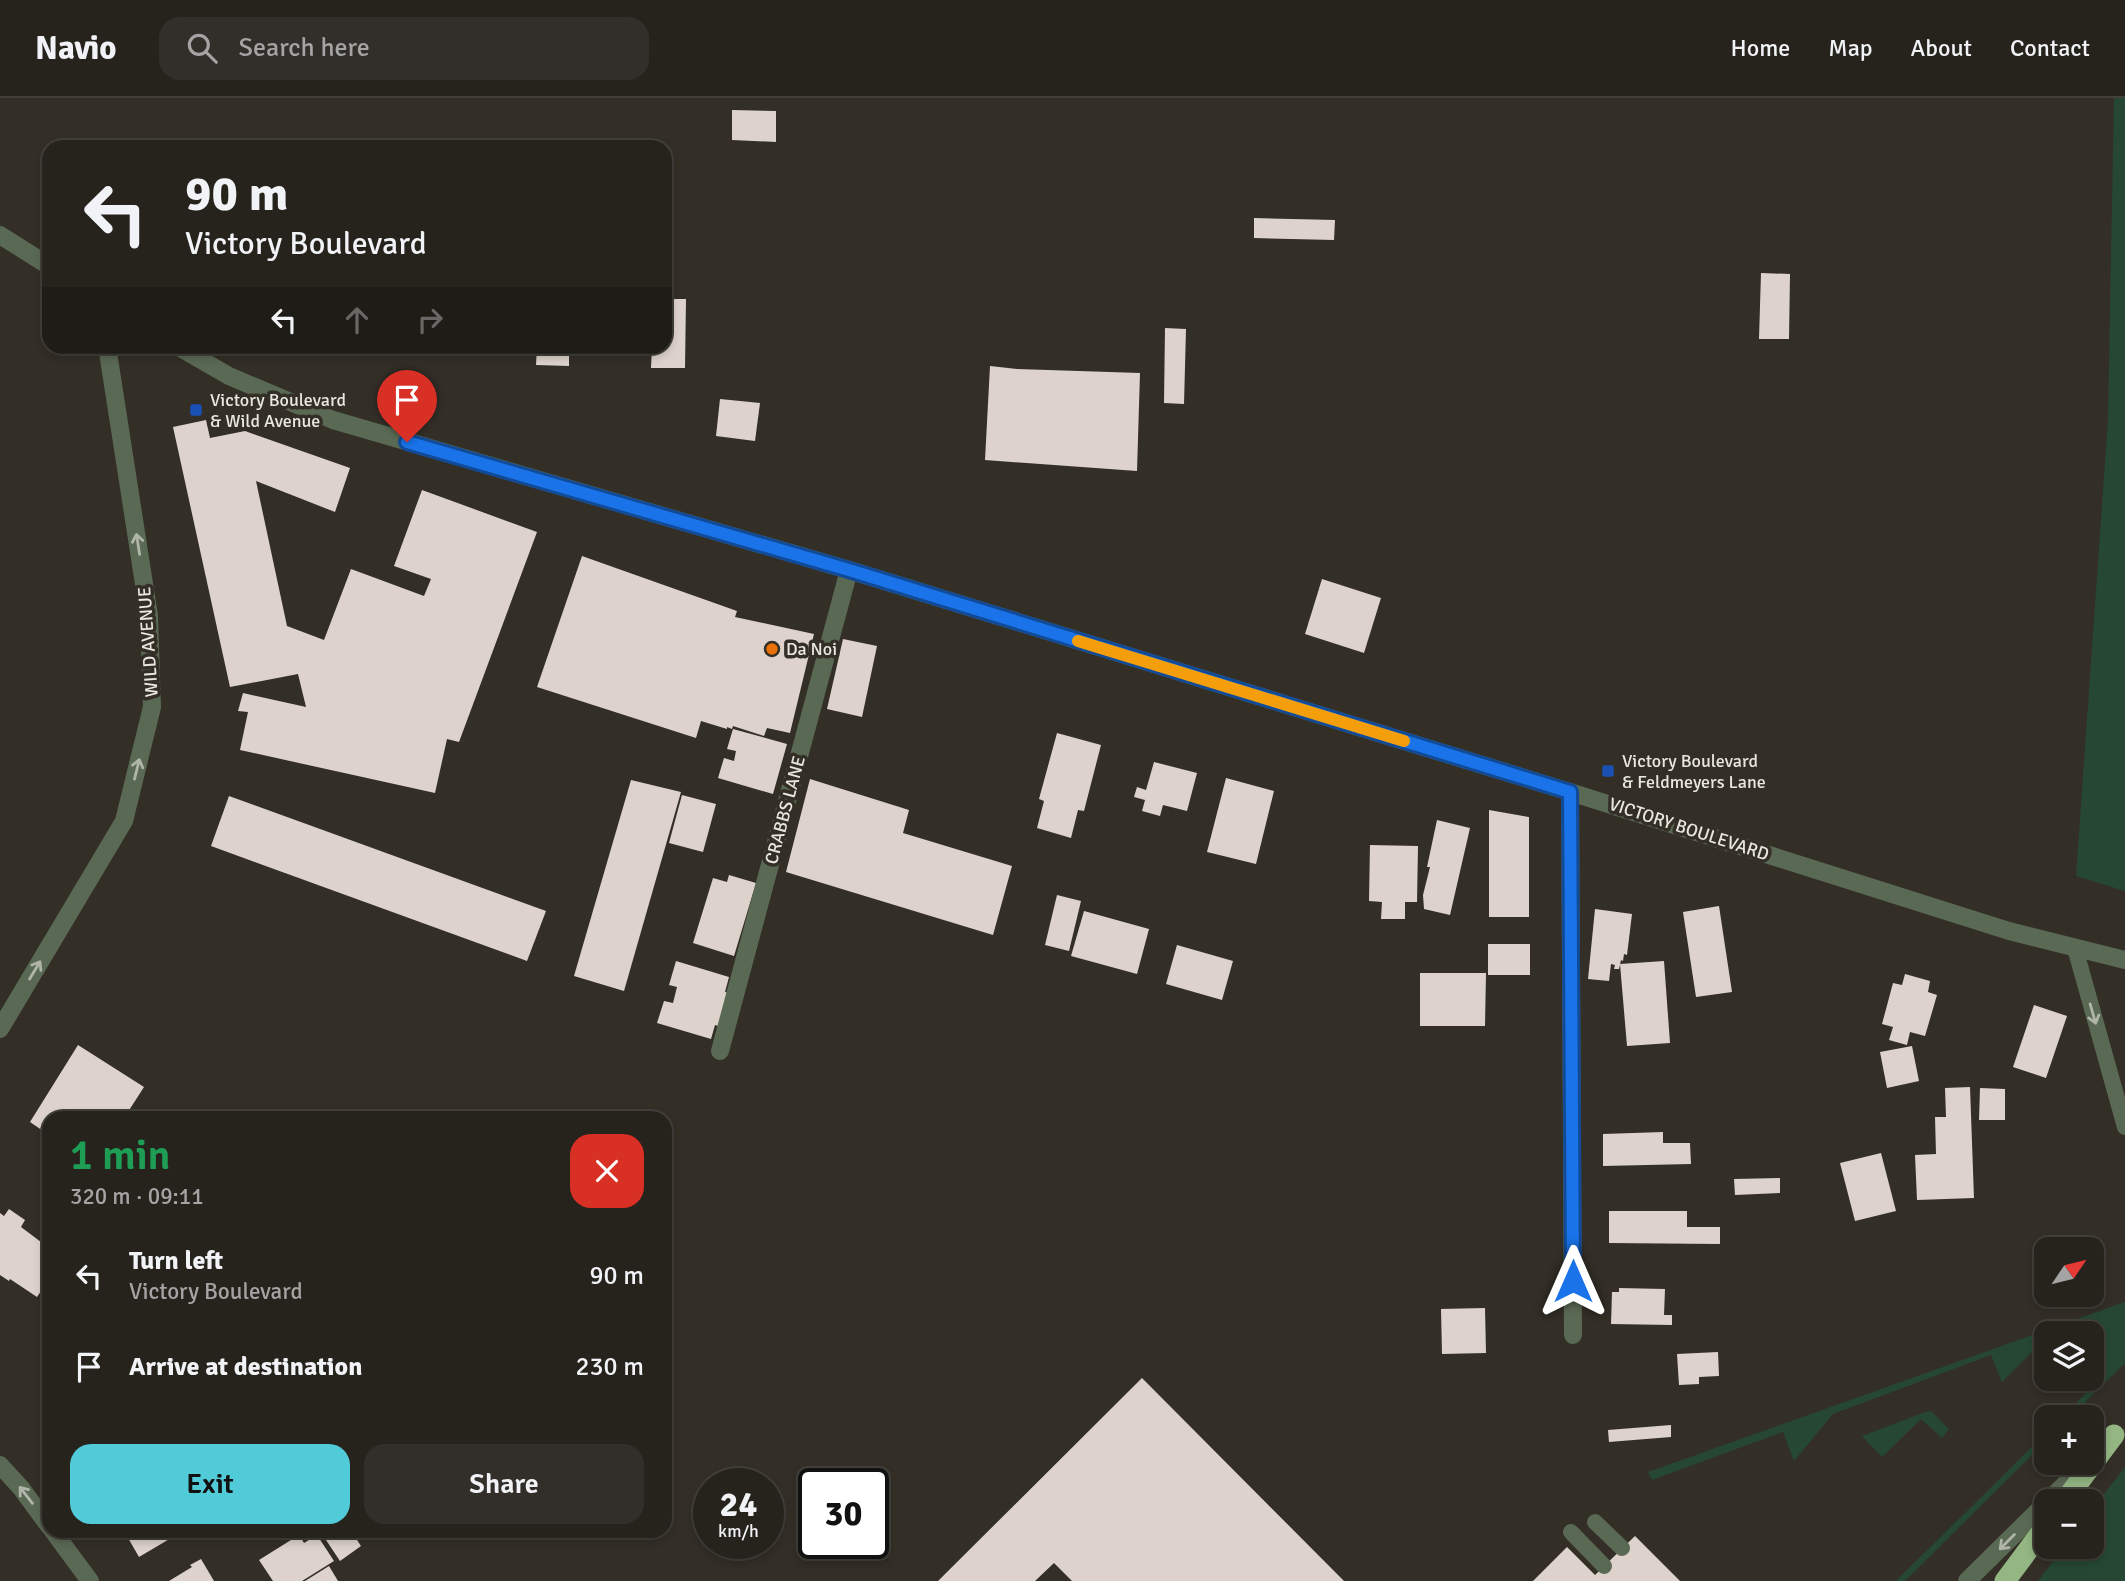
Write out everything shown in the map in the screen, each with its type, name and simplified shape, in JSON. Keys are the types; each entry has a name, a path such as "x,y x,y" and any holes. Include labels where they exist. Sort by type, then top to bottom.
{"highway":[{"path":"2074,1489 2114,1435"},
{"path":"2005,1581 2034,1542"}],"street":[{"path":"0,235 42,262"},
{"name":"WILD AVENUE","path":"0,1029 124,821 152,707 149,616 108,354"},
{"name":"VICTORY BOULEVARD","path":"191,354 229,376 333,420 849,570 1570,792 2009,931 2125,960"},
{"name":"CRABBS LANE","path":"720,1051 849,570"},
{"path":"1570,792 1573,1335"},
{"path":"2104,1445 2114,1435"},
{"path":"0,1465 42,1516"},
{"path":"2059,1489 2074,1475"},
{"path":"1968,1581 2034,1514"},
{"path":"58,1538 90,1581"}],"lane":[{"path":"2075,948 2125,1127"},
{"path":"1595,1522 1622,1548"},
{"path":"1571,1532 1604,1566"}],"green space":[{"path":"2114,98 2125,98 2125,891 2076,876 2108,420"},
{"path":"2125,1302 2125,1363 2104,1384 2104,1321 2072,1321"},
{"path":"2034,1334 2034,1350 2002,1382 1991,1355 1833,1414 1794,1461 1783,1432 1652,1480 1648,1472"},
{"path":"2088,1391 2096,1391 2082,1405 2074,1405"},
{"path":"1928,1411 1949,1429 1942,1438 1921,1419 1882,1457 1862,1436"},
{"path":"2034,1445 2034,1453 1905,1581 1896,1581"},
{"path":"2125,1467 2125,1581 2038,1581 2055,1559 2104,1559 2104,1494"}],"building":[{"path":"732,110 776,111 776,142 732,140"},
{"path":"1254,218 1335,220 1334,240 1254,238"},
{"path":"1761,273 1790,274 1789,339 1759,339"},
{"path":"672,299 686,299 685,368 651,368 652,354 672,354"},
{"path":"1165,328 1186,329 1184,404 1164,403"},
{"path":"537,354 569,354 569,366 536,365"},
{"path":"990,366 1140,373 1137,471 985,460"},
{"path":"720,399 760,403 755,441 716,436"},
{"path":"206,420 210,438 245,431 350,468 335,512 256,481 287,626 324,640 351,569 424,596 431,579 394,566 422,490 537,532 459,742 447,739 435,793 240,750 248,712 238,711 243,693 306,707 298,674 230,687 173,427"},
{"path":"582,556 737,611 735,617 814,634 790,733 767,728 764,736 733,726 732,729 727,729 701,721 696,738 537,687"},
{"path":"1322,579 1381,598 1364,653 1305,634"},
{"path":"843,639 877,646 862,717 827,709"},
{"path":"733,729 787,744 773,794 718,778 724,758 734,761 736,751 727,749"},
{"path":"1057,733 1101,745 1084,811 1078,810 1071,838 1037,828 1044,801 1039,799"},
{"path":"1154,762 1197,773 1187,811 1163,805 1160,816 1142,811 1145,800 1134,797 1137,787 1146,790"},
{"path":"1226,778 1274,791 1256,864 1207,852"},
{"path":"810,779 909,810 903,833 1012,866 993,935 786,872"},
{"path":"631,780 681,792 624,991 574,976"},
{"path":"682,795 716,804 703,852 669,843"},
{"path":"229,796 546,911 527,961 211,846"},
{"path":"1489,810 1529,817 1529,917 1489,917"},
{"path":"1437,820 1470,828 1450,915 1424,909 1423,895 1430,867 1427,867"},
{"path":"1370,845 1418,846 1417,902 1405,902 1405,919 1381,919 1382,902 1369,901"},
{"path":"729,875 756,883 734,956 693,943 713,878 727,882"},
{"path":"1057,895 1081,901 1069,951 1045,945"},
{"path":"1719,906 1732,992 1696,997 1683,912"},
{"path":"1595,909 1632,914 1627,955 1624,954 1619,969 1614,969 1615,965 1611,964 1609,981 1588,979"},
{"path":"1084,911 1149,929 1137,974 1071,956"},
{"path":"1488,944 1530,944 1530,975 1488,975"},
{"path":"1177,945 1233,961 1222,1000 1166,984"},
{"path":"676,961 729,977 725,992 734,994 724,1028 715,1025 711,1039 657,1023 664,1001 673,1003 677,987 669,985"},
{"path":"1664,961 1670,1043 1627,1046 1620,964"},
{"path":"1420,973 1486,973 1485,1026 1420,1026"},
{"path":"1905,974 1930,981 1928,992 1937,995 1925,1036 1910,1032 1907,1045 1889,1040 1893,1027 1882,1024 1893,983 1902,985"},
{"path":"2034,1005 2067,1016 2046,1078 2013,1067"},
{"path":"78,1045 144,1087 129,1111 42,1111 42,1130 30,1122"},
{"path":"1912,1046 1919,1081 1887,1088 1880,1052"},
{"path":"1970,1087 1974,1198 1917,1200 1915,1155 1936,1154 1935,1117 1946,1117 1945,1088"},
{"path":"1980,1088 2005,1089 2005,1120 1979,1120"},
{"path":"1663,1132 1663,1143 1690,1143 1691,1164 1603,1166 1603,1134"},
{"path":"1881,1153 1896,1211 1855,1221 1840,1163"},
{"path":"1780,1178 1780,1193 1735,1195 1734,1179"},
{"path":"9,1209 25,1220 21,1227 42,1243 42,1290 37,1297 0,1275 0,1213 4,1216"},
{"path":"1609,1211 1687,1211 1687,1227 1720,1227 1720,1244 1609,1243"},
{"path":"1619,1288 1665,1289 1664,1315 1672,1315 1672,1325 1611,1324 1612,1292 1619,1292"},
{"path":"1485,1308 1486,1353 1442,1354 1441,1309"},
{"path":"1718,1352 1719,1376 1699,1377 1699,1384 1679,1385 1677,1354"},
{"path":"1142,1378 1344,1581 1072,1581 1054,1563 1035,1581 938,1581"},
{"path":"1671,1425 1671,1437 1609,1442 1608,1430"},
{"path":"1635,1536 1680,1581 1533,1581 1567,1547 1595,1575"},
{"path":"128,1538 171,1538 139,1557"},
{"path":"294,1538 301,1538 304,1543 312,1538 319,1538 334,1561 302,1581 273,1581 259,1560"},
{"path":"325,1538 356,1538 361,1546 340,1561"},
{"path":"201,1559 214,1581 169,1581 192,1567 190,1565"},
{"path":"329,1566 338,1581 305,1581"}],"slow traffic":[{"path":"1078,641 1404,741"}],"place":[{"name":"Victory Boulevard & Wild Avenue","path":"196,410"},
{"name":"Da Noi","path":"772,649"},
{"name":"Victory Boulevard & Feldmeyers Lane","path":"1608,771"}],"route":[{"path":"407,442 849,570 1570,792 1573,1281"}]}
